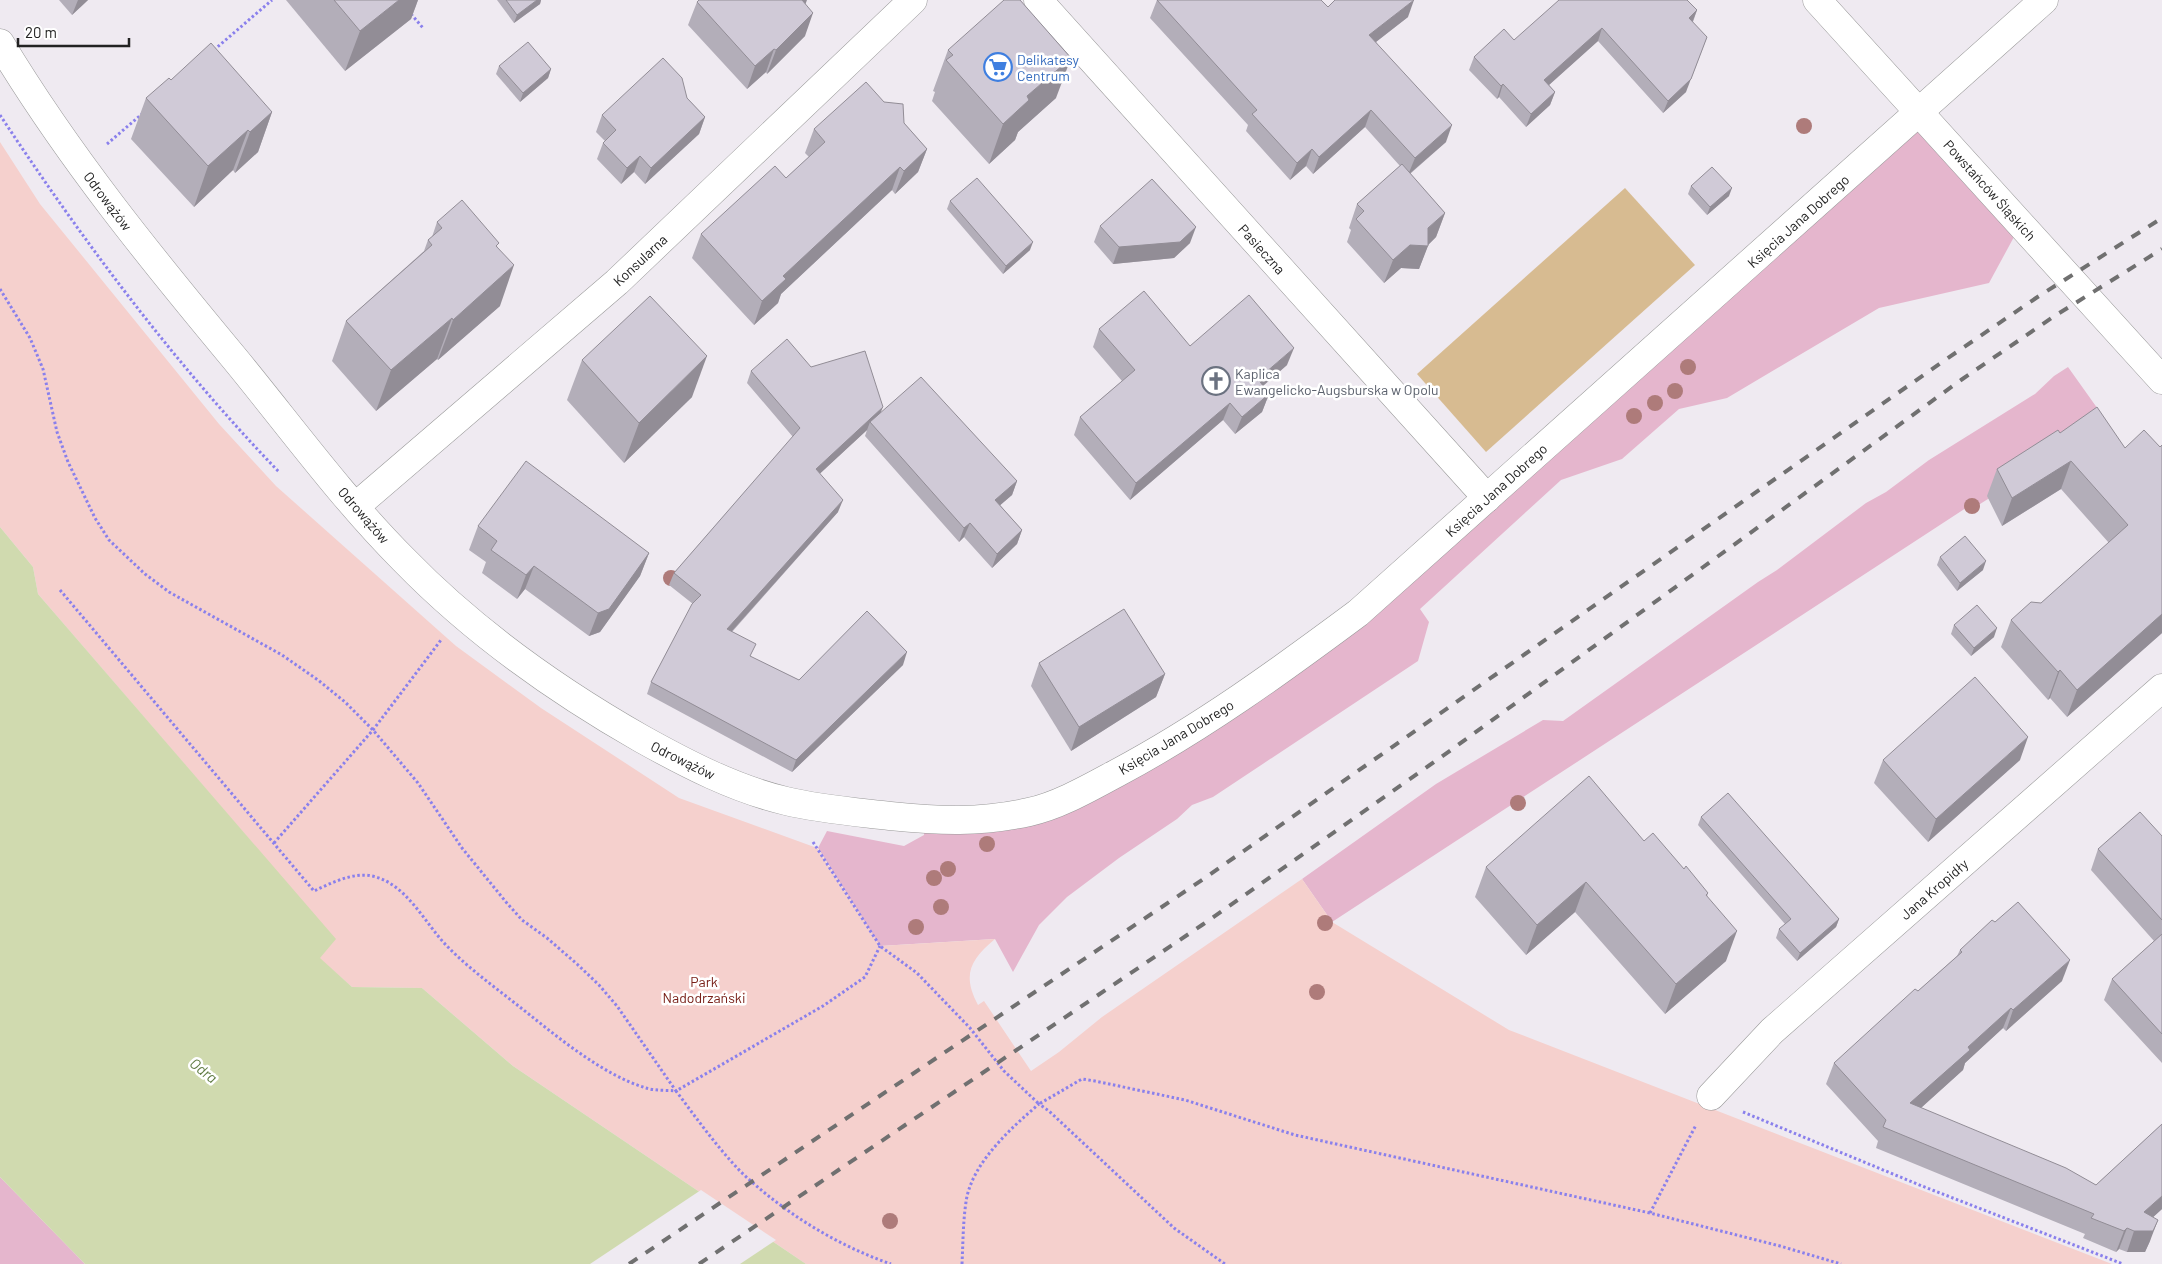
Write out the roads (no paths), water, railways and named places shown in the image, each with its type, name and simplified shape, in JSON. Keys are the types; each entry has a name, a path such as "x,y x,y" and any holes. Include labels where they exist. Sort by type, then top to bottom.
{"street":[{"name":"Konsularna","path":"356,506 617,282 913,0"},
{"name":"Pasieczna","path":"1038,0 1486,498"},
{"name":"Powstańców Śląskich","path":"1817,0 2162,380"},
{"name":"Księcia Jana Dobrego","path":"866,813 925,819 982,821 1035,811 1093,786 1207,722 1280,672 1358,613 2044,0"},
{"name":"Odrowążów","path":"0,43 38,104 155,263 356,506 404,560 466,617 549,680 605,718 682,760 742,787 788,802 866,813"},
{"name":"Jana Kropidły","path":"1711,1096 1772,1030 2162,688"}],"water":[{"name":"Odra","path":"0,527 33,567 38,594 336,939 320,958 352,987 422,988 513,1066 806,1264 85,1264 0,1177"}],"railway":[{"path":"629,1264 1205,878 1945,360 2036,298 2162,218"},
{"path":"699,1264 1202,925 1451,750 1961,380 2053,317 2162,249"}],"place":[{"name":"Delikatesy Centrum","path":"998,67"},
{"name":"Kaplica Ewangelicko-Augsburska w Opolu","path":"1216,381"}],"park label":[{"name":"Park Nadodrzański","path":"704,990"}]}
